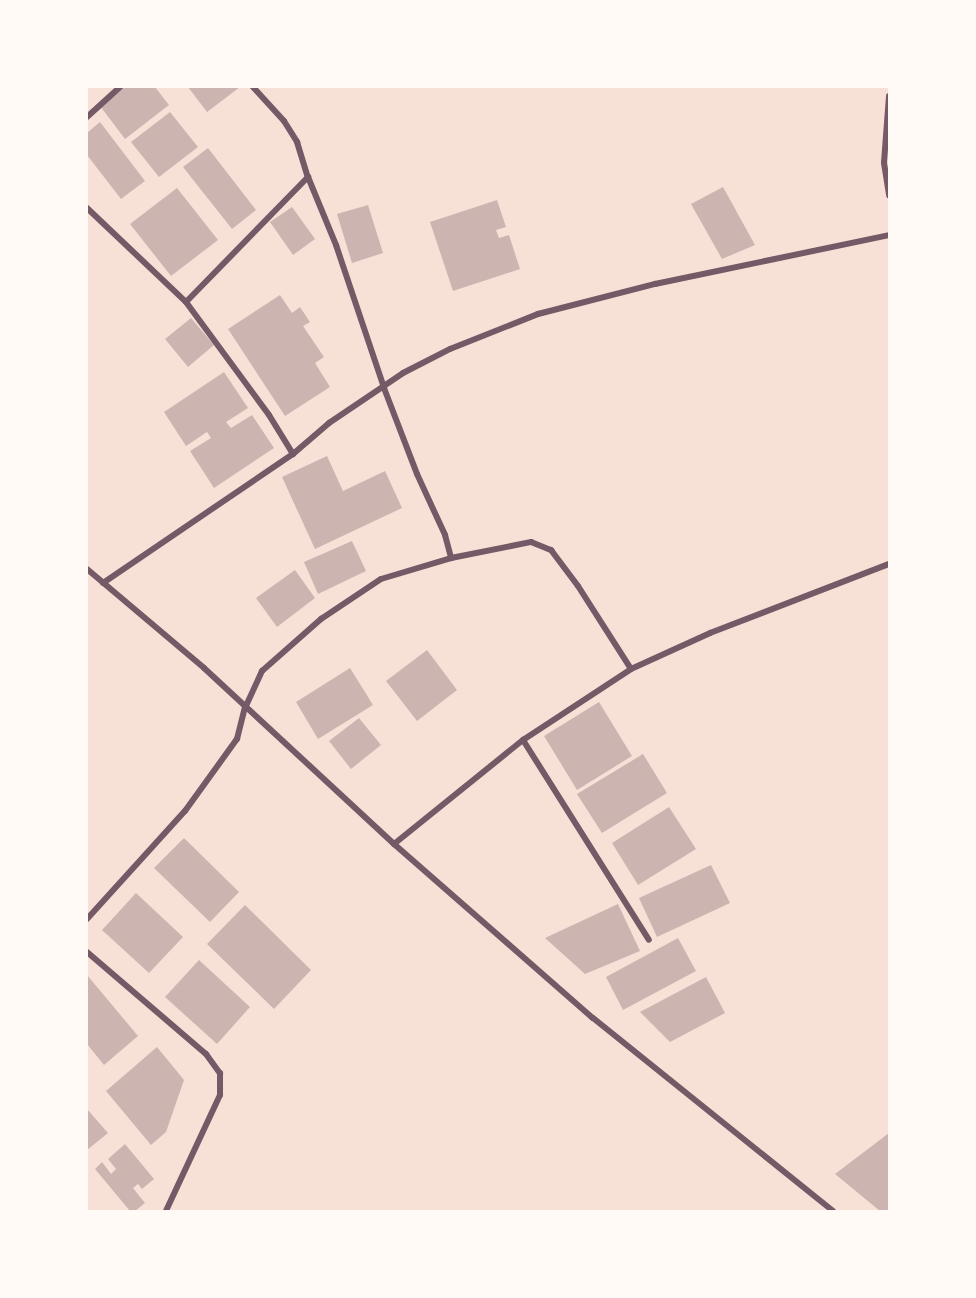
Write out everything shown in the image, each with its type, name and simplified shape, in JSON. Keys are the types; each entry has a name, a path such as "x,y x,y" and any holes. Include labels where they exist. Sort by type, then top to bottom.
{"street":[{"path":"87,117 120,87"},
{"path":"253,87 284,121 297,142 308,177 336,245 384,388 445,535 451,558"},
{"path":"889,96 884,163 889,196"},
{"path":"186,302 308,177"},
{"path":"87,208 186,302 269,415 293,454"},
{"path":"103,583 293,454 329,423 403,373 450,349 538,314 655,284 889,235"},
{"path":"87,919 186,811 237,739 245,708 262,671 321,618 381,579 451,558 531,542 551,550 578,586 631,669"},
{"path":"394,844 524,740 631,669 710,633 889,564"},
{"path":"87,569 204,668 394,844 593,1018 832,1211"},
{"path":"524,740 649,940"},
{"path":"87,952 206,1054 220,1073 220,1095 166,1211"}],"building":[{"path":"125,87 155,87 169,105 125,139 100,106"},
{"path":"188,87 240,87 207,112"},
{"path":"170,112 198,147 159,177 131,142"},
{"path":"100,122 145,181 121,199 87,155 87,133"},
{"path":"208,148 256,210 232,229 183,167"},
{"path":"723,187 755,245 722,259 691,204"},
{"path":"177,188 218,240 171,276 130,224"},
{"path":"497,200 506,227 496,230 499,238 509,235 520,269 453,291 430,222"},
{"path":"368,205 383,253 352,263 337,214"},
{"path":"292,207 315,239 293,255 270,222"},
{"path":"280,295 292,313 300,307 310,322 303,326 324,357 315,363 330,387 285,416 228,329"},
{"path":"191,318 214,345 188,367 165,339"},
{"path":"224,372 248,408 226,422 231,428 252,415 274,448 214,488 190,451 211,438 207,432 186,446 164,412"},
{"path":"327,456 343,491 385,471 402,508 315,549 282,477"},
{"path":"352,541 366,571 318,594 304,562"},
{"path":"295,570 315,598 277,627 256,598"},
{"path":"427,650 457,690 417,721 386,681"},
{"path":"350,668 373,705 318,739 296,702"},
{"path":"599,702 632,756 577,790 544,736"},
{"path":"359,718 381,745 351,769 329,741"},
{"path":"643,754 667,793 602,833 577,794"},
{"path":"669,807 696,849 638,885 612,843"},
{"path":"184,838 239,892 210,922 154,868"},
{"path":"711,865 730,903 657,937 639,898"},
{"path":"136,893 183,937 149,973 102,930"},
{"path":"618,904 640,951 585,974 545,938"},
{"path":"245,905 311,970 274,1009 207,944"},
{"path":"678,938 696,971 623,1010 606,977"},
{"path":"199,960 250,1007 217,1044 165,997"},
{"path":"87,975 138,1036 104,1065 87,1044"},
{"path":"706,977 725,1013 670,1042 640,1012"},
{"path":"157,1047 184,1080 166,1132 151,1145 106,1091"},
{"path":"87,1109 108,1133 87,1150"},
{"path":"889,1133 889,1211 880,1211 835,1174"},
{"path":"125,1144 154,1179 142,1189 138,1184 133,1188 145,1203 135,1211 130,1211 95,1169 102,1162 111,1174 116,1169 108,1159"}]}
